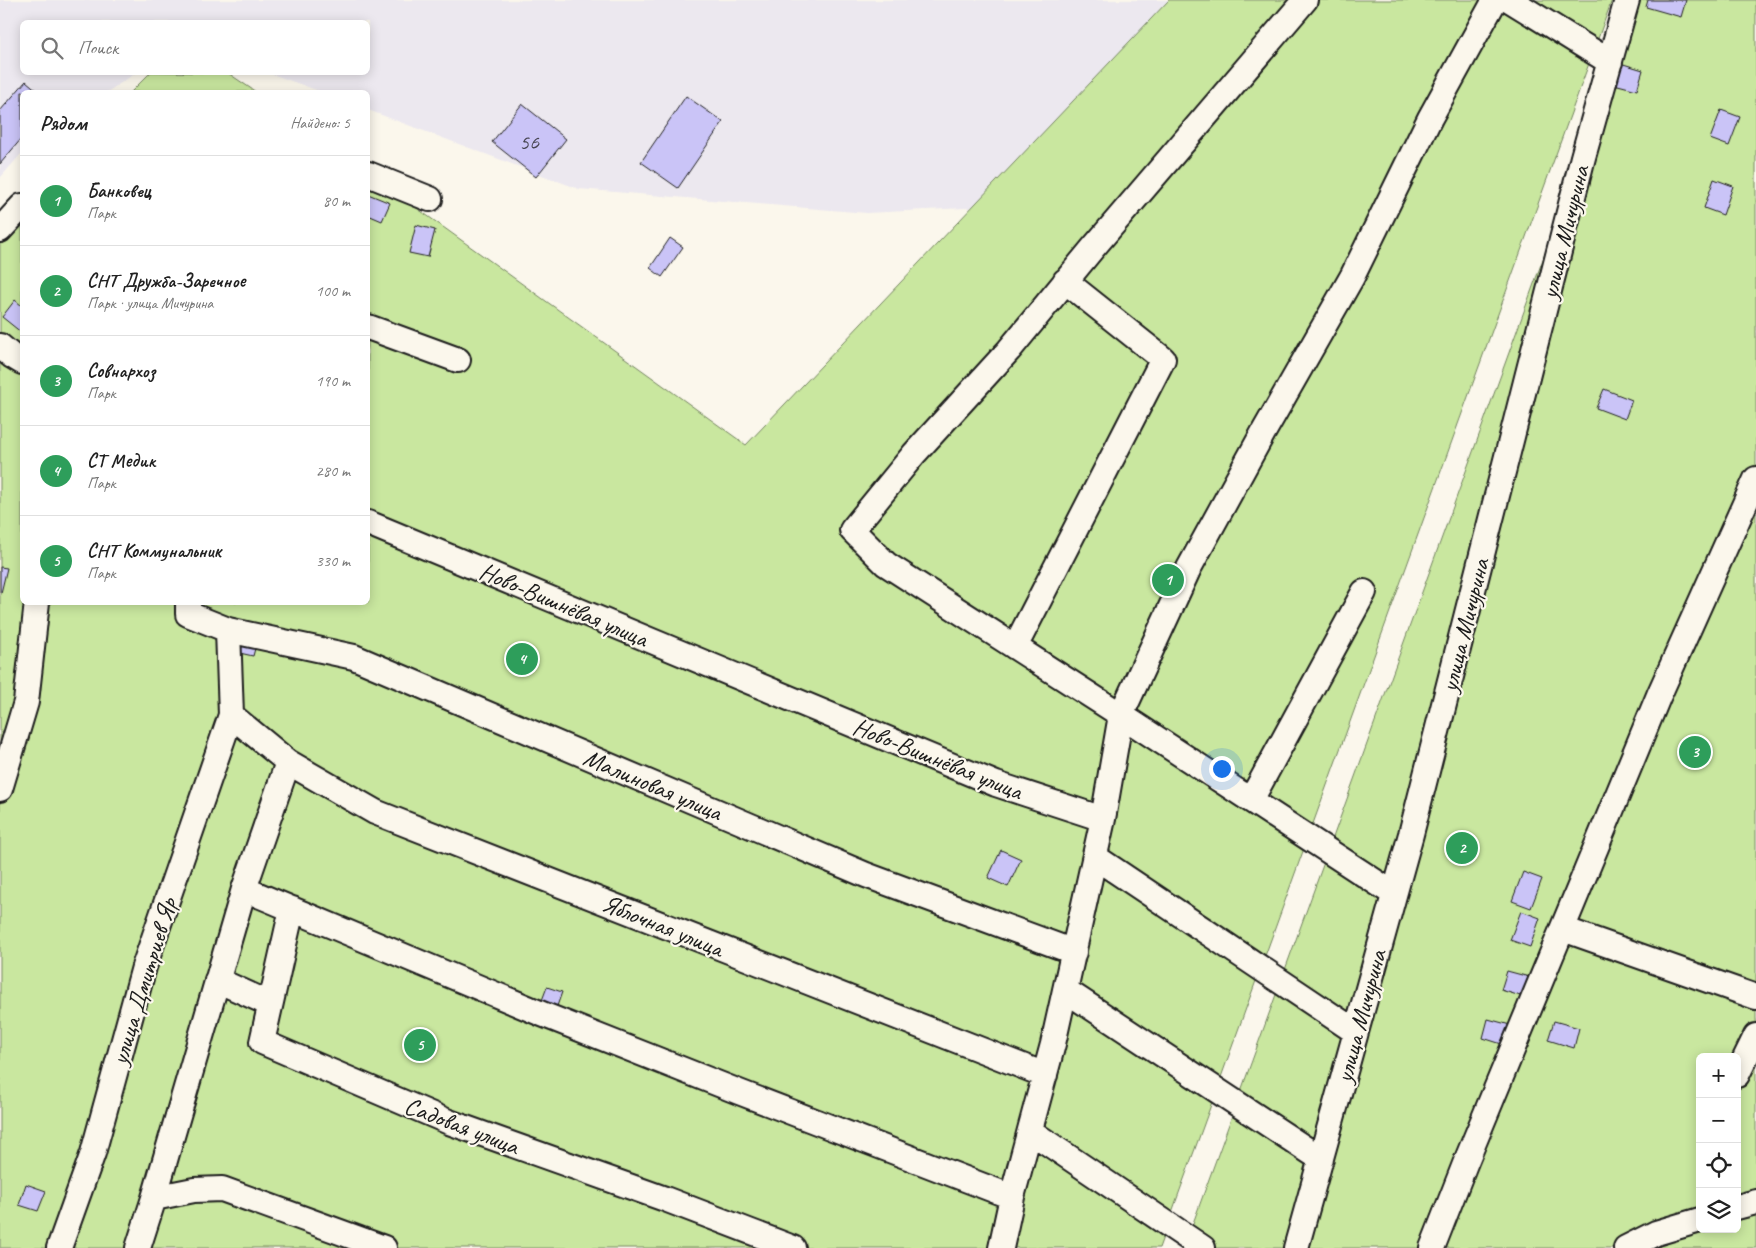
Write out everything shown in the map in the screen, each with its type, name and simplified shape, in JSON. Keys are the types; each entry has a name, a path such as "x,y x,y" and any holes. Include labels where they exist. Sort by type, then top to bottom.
{"street":[{"path":"1305,0 1065,281 1009,350 914,454 852,530 886,564 1394,894"},
{"path":"1001,1248 1012,1196 1045,1075 1074,952 1103,819 1121,715 1189,568 1262,433 1352,277 1430,118 1494,0"},
{"path":"1510,0 1610,62"},
{"name":"улица Мичурина","path":"1296,1248 1413,825 1580,166 1627,0"},
{"path":"370,175 430,199"},
{"path":"0,230 20,208"},
{"path":"1015,647 1163,360 1065,281"},
{"path":"370,328 458,360"},
{"path":"0,346 20,361"},
{"path":"1432,1248 1464,1164 1660,695 1756,479"},
{"name":"Ново-Вишнёвая улица","path":"370,524 996,784 1103,819"},
{"path":"1251,800 1364,592"},
{"path":"0,789 26,702 37,605"},
{"path":"188,605 188,614 228,630"},
{"name":"улица Дмитриев Яр","path":"59,1248 93,1153 144,966 231,715 228,630"},
{"name":"Малиновая улица","path":"228,630 354,657 866,875 1074,952"},
{"path":"138,1248 244,889 288,762 231,715"},
{"name":"Яблочная улица","path":"288,762 375,812 1045,1075"},
{"path":"1095,857 1356,1032"},
{"path":"244,889 542,1014 739,1092 1012,1196"},
{"name":"Садовая улица","path":"292,909 262,1042 449,1122 665,1199 793,1248"},
{"path":"1563,929 1756,997"},
{"path":"217,980 270,1004"},
{"path":"1065,990 1321,1159"},
{"path":"1741,1067 1756,1036"},
{"path":"1030,1131 1203,1248"},
{"path":"154,1198 194,1190 222,1189 384,1248"},
{"path":"1741,1206 1756,1202"},
{"path":"1626,1248 1656,1233 1696,1221"}],"shaded area":[{"path":"0,0 1258,0 1104,201 867,213 579,189 370,111 370,90 316,90 275,75 370,75 370,20 20,20 20,75 133,75 110,90 20,90 20,155 0,178"}],"green space":[{"path":"1169,0 1612,0 1159,1248 0,1248 0,223 20,202 20,605 370,605 370,174 746,445"},
{"path":"1637,0 1756,0 1756,1248 1184,1248"},
{"path":"148,75 231,75 253,90 133,90"}],"building":[{"path":"1648,0 1686,0 1681,17 1646,7"},
{"path":"1620,63 1643,70 1637,90 1614,84"},
{"path":"26,81 37,90 20,90 20,140 0,164 0,111"},
{"path":"686,96 723,122 678,188 641,162"},
{"path":"522,104 566,139 536,177 492,142"},
{"path":"1721,110 1740,117 1729,146 1710,139"},
{"path":"1714,179 1733,186 1723,215 1704,208"},
{"path":"370,195 390,203 382,221 370,216"},
{"path":"416,225 435,230 428,257 409,253"},
{"path":"670,238 683,247 662,277 650,268"},
{"path":"15,300 20,304 20,331 2,317"},
{"path":"1604,389 1632,400 1625,419 1596,408"},
{"path":"0,567 7,568 1,593 0,592"},
{"path":"240,636 257,641 253,656 235,652"},
{"path":"1001,850 1021,859 1008,887 988,878"},
{"path":"1523,872 1542,879 1531,908 1512,901"},
{"path":"1521,911 1540,918 1530,947 1510,940"},
{"path":"1507,971 1533,978 1527,998 1501,990"},
{"path":"547,987 562,992 556,1009 541,1003"},
{"path":"1488,1019 1514,1026 1508,1046 1483,1038"},
{"path":"1554,1021 1579,1028 1574,1048 1548,1040"},
{"path":"26,1184 46,1191 38,1211 19,1205"}],"place":[{"name":"Банковец","path":"1168,580"},
{"name":"СТ Медик","path":"522,659"},
{"name":"Совнархоз","path":"1695,752"},
{"name":"СНТ Дружба-Заречное","path":"1462,848"},
{"name":"СНТ Коммунальник","path":"420,1045"}]}
